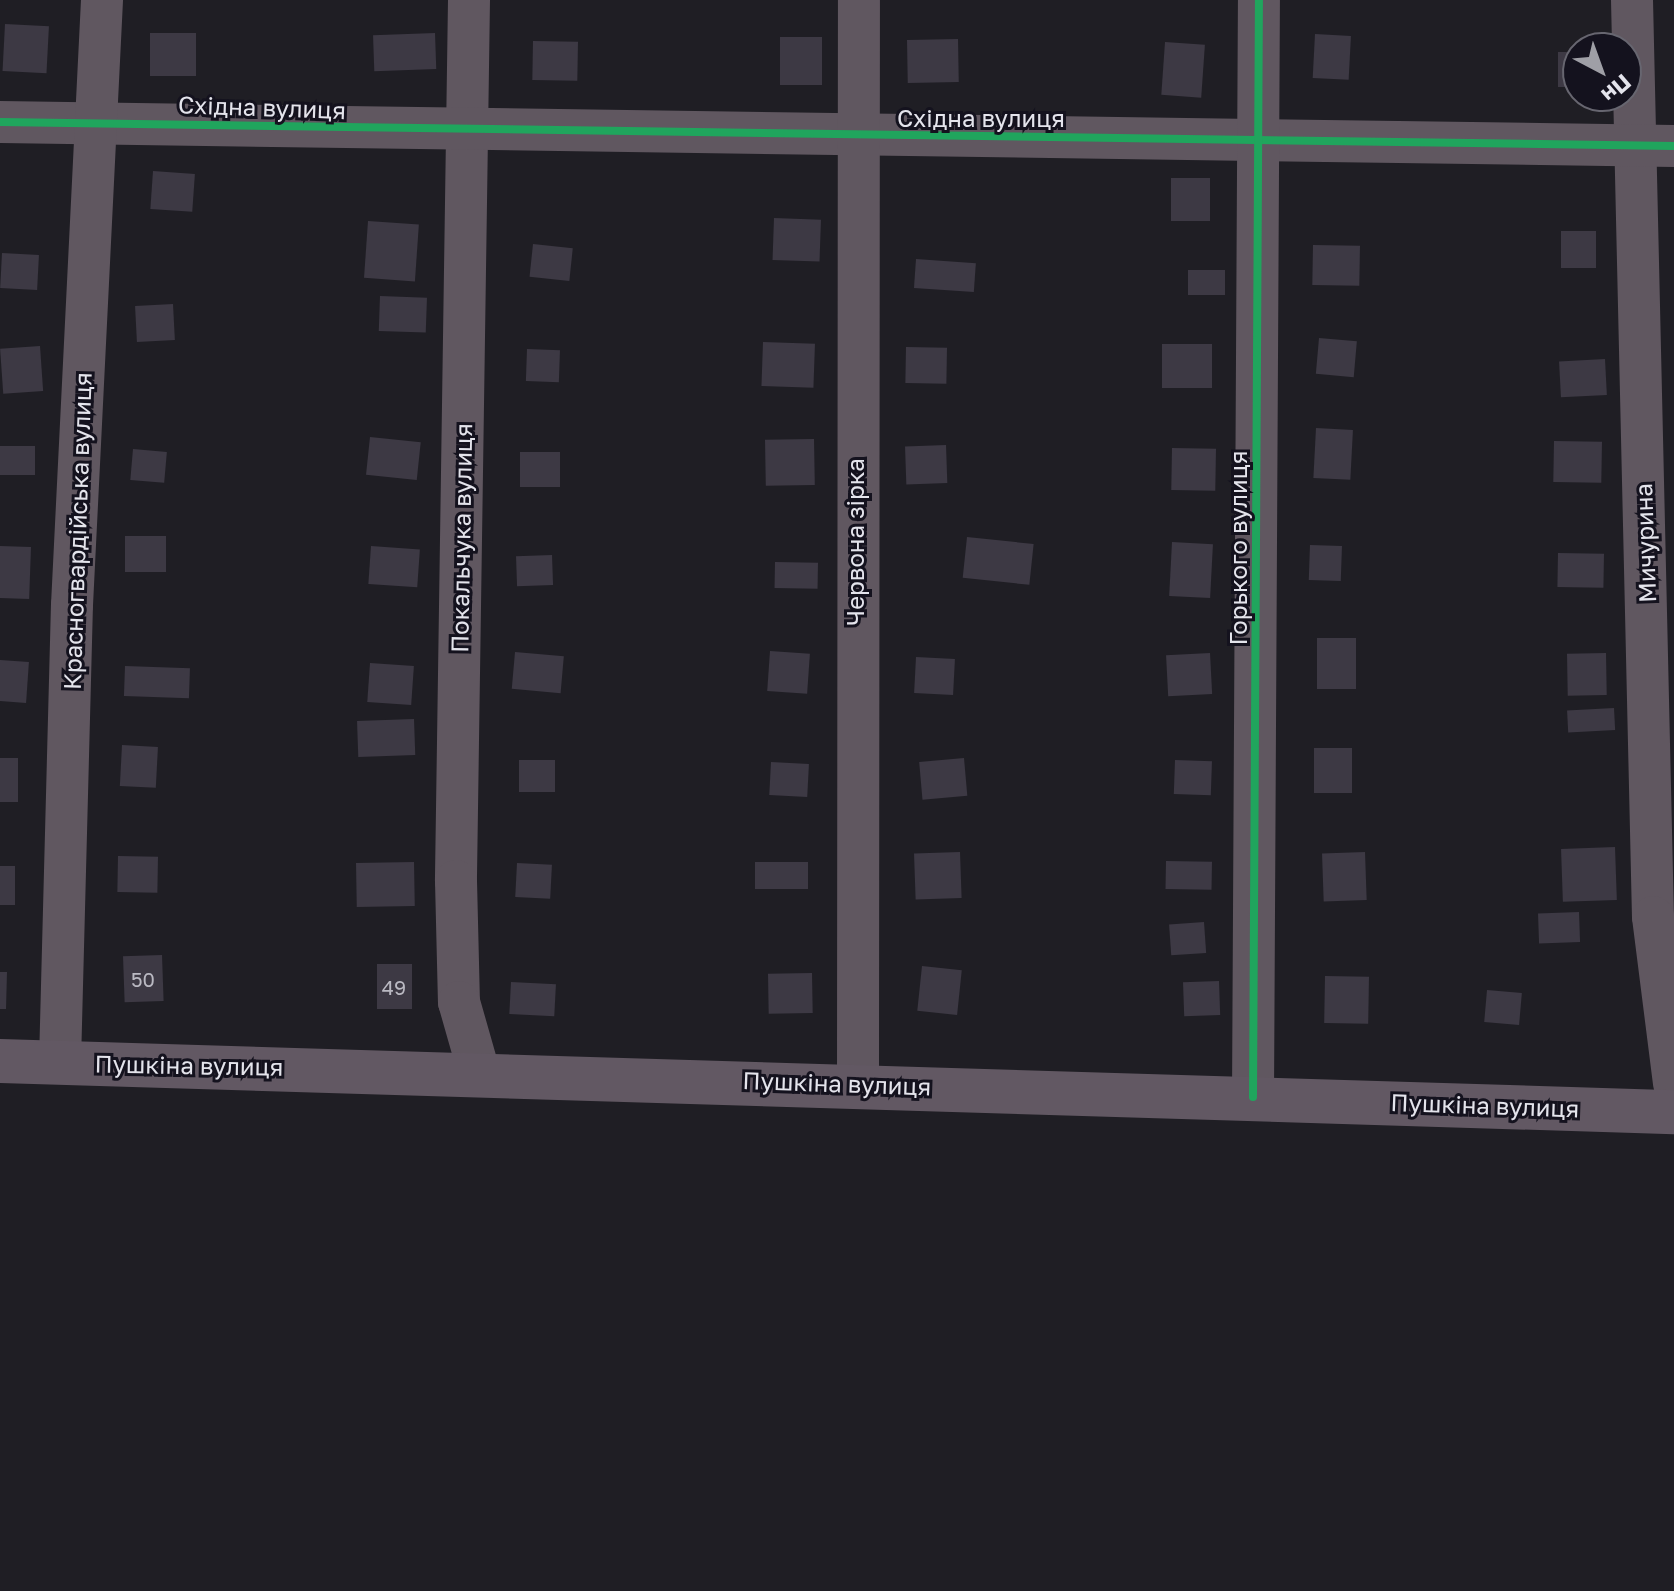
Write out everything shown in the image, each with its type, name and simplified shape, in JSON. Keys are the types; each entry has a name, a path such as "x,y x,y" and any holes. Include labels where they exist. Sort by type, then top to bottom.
{"main road":[{"name":"Пушкіна вулиця","path":"0,1061 858,1083 1674,1112"}],"street":[{"name":"Красногвардійська вулиця","path":"60,1062 102,0"},
{"name":"Покальчука вулиця","path":"469,0 456,881 459,1002 479,1072"},
{"name":"Червона зірка","path":"858,1083 859,0"},
{"name":"Горького вулиця","path":"1253,1097 1261,137 1259,0"},
{"name":"Мичурина","path":"1632,0 1654,146 1653,917 1674,1084"},
{"name":"Східна вулиця","path":"0,122 96,122 468,134 858,138 1261,137 1654,146"}],"building":[{"path":"5,24 49,26 46,73 3,71"},
{"path":"150,33 196,33 196,76 150,76"},
{"path":"435,33 436,69 374,71 373,35"},
{"path":"1315,34 1351,36 1349,80 1313,78"},
{"path":"780,37 822,37 822,85 780,85"},
{"path":"958,39 959,82 908,83 907,40"},
{"path":"533,41 578,42 577,81 532,80"},
{"path":"1165,42 1205,45 1201,98 1161,95"},
{"path":"1558,52 1562,52 1562,87 1558,87"},
{"path":"153,171 195,174 192,212 150,209"},
{"path":"1171,178 1210,178 1210,221 1171,221"},
{"path":"774,218 821,220 820,262 773,260"},
{"path":"368,221 419,225 415,281 364,278"},
{"path":"1561,231 1596,231 1596,268 1561,268"},
{"path":"533,244 573,248 569,281 530,277"},
{"path":"1313,245 1360,246 1359,286 1312,285"},
{"path":"2,253 39,255 37,290 0,288"},
{"path":"916,259 976,263 974,292 914,288"},
{"path":"1188,270 1225,270 1225,295 1188,295"},
{"path":"380,296 427,298 426,333 379,331"},
{"path":"173,304 175,340 137,342 135,306"},
{"path":"1319,338 1357,341 1354,377 1316,374"},
{"path":"763,342 815,344 813,388 761,386"},
{"path":"1162,344 1212,344 1212,388 1162,388"},
{"path":"40,346 43,391 3,394 0,349"},
{"path":"906,347 947,348 946,384 905,383"},
{"path":"527,349 560,350 559,382 526,381"},
{"path":"1605,359 1607,395 1561,397 1559,361"},
{"path":"1316,428 1353,430 1350,480 1313,478"},
{"path":"370,437 421,442 417,480 366,475"},
{"path":"814,439 815,485 766,486 765,440"},
{"path":"1554,441 1602,442 1601,483 1553,482"},
{"path":"946,445 947,483 906,484 905,446"},
{"path":"0,446 35,446 35,475 0,475"},
{"path":"1172,448 1216,449 1215,491 1171,490"},
{"path":"133,449 167,452 164,483 130,480"},
{"path":"520,452 560,452 560,487 520,487"},
{"path":"125,536 166,536 166,572 125,572"},
{"path":"967,537 1034,544 1029,585 963,578"},
{"path":"1172,542 1213,544 1210,598 1169,596"},
{"path":"1310,545 1342,546 1341,581 1309,580"},
{"path":"0,546 31,547 29,599 0,598"},
{"path":"371,546 420,549 417,587 368,584"},
{"path":"1558,553 1604,554 1603,588 1557,587"},
{"path":"552,555 553,585 517,586 516,556"},
{"path":"775,562 818,563 818,589 775,588"},
{"path":"1317,638 1356,638 1356,689 1317,689"},
{"path":"770,651 810,654 807,694 767,691"},
{"path":"515,652 564,656 561,693 512,689"},
{"path":"1210,653 1212,694 1168,696 1166,655"},
{"path":"1606,653 1607,695 1568,696 1567,654"},
{"path":"916,657 955,659 953,695 914,693"},
{"path":"0,660 29,662 26,703 0,701"},
{"path":"370,663 414,666 411,705 367,702"},
{"path":"125,666 190,668 189,698 124,696"},
{"path":"1614,708 1615,730 1568,732 1567,710"},
{"path":"414,719 415,755 358,757 357,721"},
{"path":"122,745 158,747 156,788 120,786"},
{"path":"1314,748 1352,748 1352,793 1314,793"},
{"path":"0,758 18,758 18,802 0,802"},
{"path":"964,758 967,796 922,800 919,762"},
{"path":"519,760 555,760 555,792 519,792"},
{"path":"1175,760 1212,761 1211,795 1174,794"},
{"path":"771,762 809,764 807,797 769,795"},
{"path":"1615,847 1617,900 1563,902 1561,849"},
{"path":"960,852 962,898 916,900 914,854"},
{"path":"1365,852 1367,900 1324,901 1322,854"},
{"path":"118,856 158,857 157,893 117,892"},
{"path":"1166,861 1212,862 1212,890 1166,889"},
{"path":"414,862 415,906 357,907 356,863"},
{"path":"755,862 808,862 808,889 755,889"},
{"path":"517,863 552,865 550,899 515,897"},
{"path":"0,866 15,866 15,905 0,905"},
{"path":"1579,912 1580,942 1539,943 1538,913"},
{"path":"1204,922 1206,953 1171,955 1169,924"},
{"path":"162,955 164,1001 125,1002 123,956"},
{"path":"377,964 412,964 412,1009 377,1009"},
{"path":"922,966 962,970 957,1015 917,1011"},
{"path":"0,972 7,972 6,1009 0,1009"},
{"path":"812,973 813,1013 769,1014 768,974"},
{"path":"1325,976 1369,977 1368,1024 1324,1023"},
{"path":"1219,981 1220,1015 1184,1016 1183,982"},
{"path":"511,982 556,984 554,1016 509,1014"},
{"path":"1487,990 1522,993 1519,1025 1484,1022"}],"cycle path":[{"path":"1253,1097 1259,0"},
{"path":"0,122 1674,146"}]}
